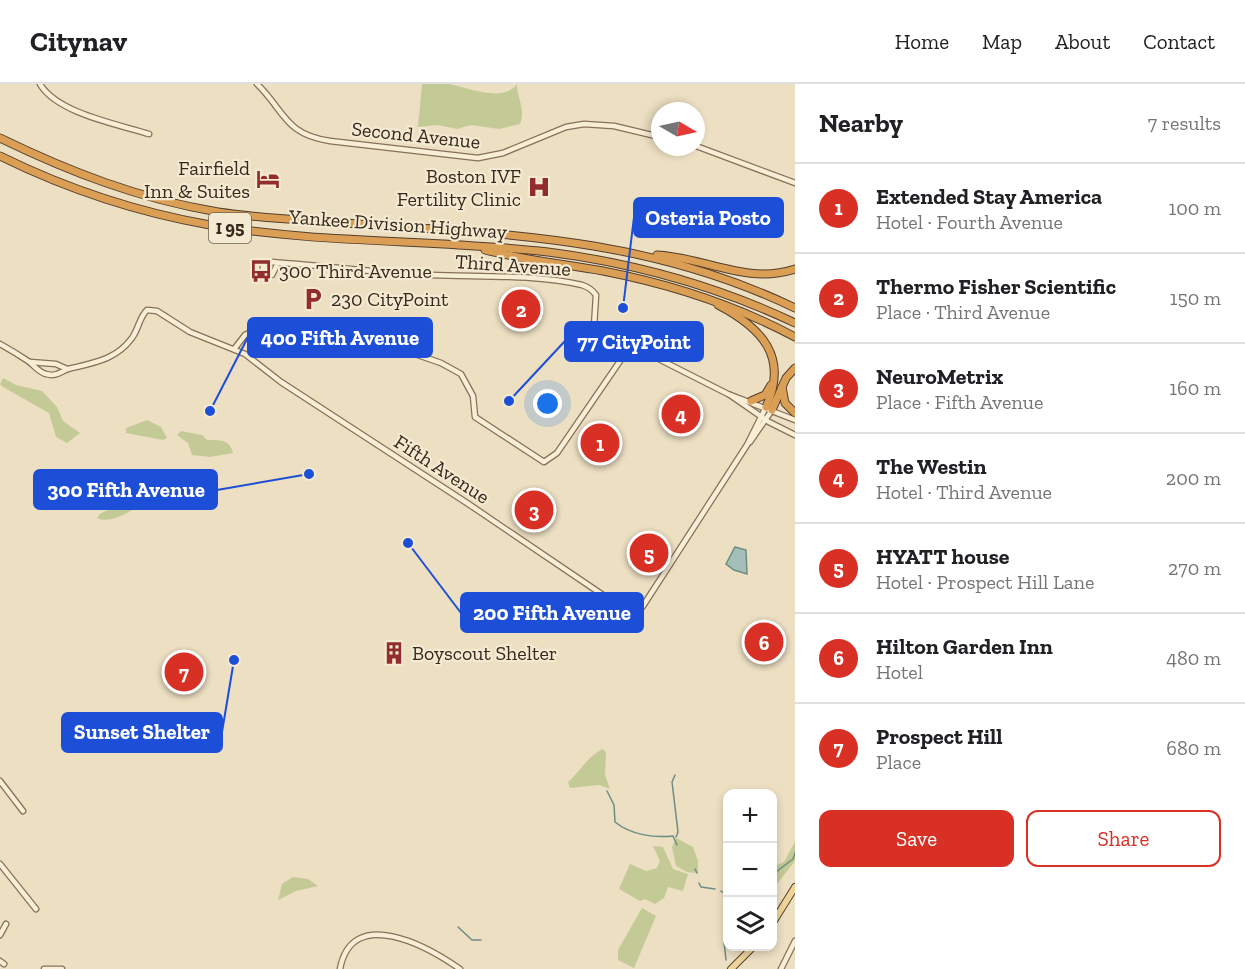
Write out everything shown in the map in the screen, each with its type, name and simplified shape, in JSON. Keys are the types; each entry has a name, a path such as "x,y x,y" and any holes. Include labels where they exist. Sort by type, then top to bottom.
{"highway":[{"name":"Yankee Division Highway","path":"0,138 101,182 171,203 218,212 533,236 639,254 713,275 795,308"},
{"name":"Yankee Division Highway","path":"0,156 87,194 141,210 194,222 267,232 564,254 636,268 722,293 795,323"},
{"path":"471,246 506,255 619,274 700,296 735,308 795,337"},
{"path":"639,254 669,255 753,274 773,274 795,269"},
{"path":"700,296 742,321 769,350 776,376 769,408"},
{"path":"751,401 765,395 770,386 772,373 769,350"},
{"path":"769,408 795,368"},
{"path":"782,387 785,403 795,413"}],"main road":[{"path":"777,916 795,887"},
{"path":"731,969 749,951"}],"street":[{"path":"40,84 51,98 66,106 149,134"},
{"name":"Second Avenue","path":"257,84 291,125 308,136 330,141 478,158 503,153 566,127 584,124 614,126 651,135"},
{"path":"705,149 795,183"},
{"name":"Third Avenue","path":"278,262 423,274 510,276 581,285 592,289 596,295 594,323 597,331 631,345 728,394 764,419 795,435"},
{"name":"Fifth Avenue","path":"67,369 96,364 118,352 134,336 140,317 147,310 157,311 190,332 235,348 281,382 467,503 625,611 634,614 643,606 764,419"},
{"path":"235,348 249,333 261,329 357,336 402,348 449,366 461,374 472,393 476,417 544,462 557,453 631,345"},
{"path":"0,344 46,374 57,375 67,369"},
{"path":"30,362 56,364 67,369"},
{"name":"Third Avenue","path":"728,394 795,420"},
{"path":"764,419 769,408"},
{"path":"0,781 22,811"},
{"path":"0,864 36,909"},
{"path":"0,935 6,924"},
{"path":"340,969 345,953 352,943 360,937 374,934 418,945 460,969"},
{"path":"789,969 782,967 795,941"},
{"path":"44,969 62,969"}],"green space":[{"path":"422,84 450,84 485,93 504,93 517,84 522,119 520,124 499,129 471,125 457,129 438,125 418,127"},
{"path":"3,378 16,385 42,391 57,407 63,421 80,433 67,443 56,437 49,413 3,387 0,384"},
{"path":"147,420 161,427 167,438 163,440 126,433 126,428"},
{"path":"181,431 202,435 207,440 223,441 232,448 233,453 210,457 192,455 188,443 177,435"},
{"path":"195,473 200,474 207,482 197,495 174,491 165,493 115,518 105,520 97,518 100,514 164,481"},
{"path":"602,749 606,752 605,775 610,789 599,785 570,788 568,782 592,756"},
{"path":"676,838 693,847 698,861 698,873 687,872 676,866 672,847"},
{"path":"795,842 795,861 777,884 777,865 784,862"},
{"path":"653,846 663,847 673,869 688,874 683,891 668,887 664,898 655,904 645,899 640,901 619,889 630,864 646,871 657,868 660,861"},
{"path":"293,877 308,879 318,886 296,891 278,900 282,884"},
{"path":"642,908 656,916 634,968 618,960 618,950"}],"water":[{"path":"735,547 746,550 747,574 734,570 726,564"}],"waterway":[{"path":"675,775 672,782 678,832 676,837"},
{"path":"607,791 614,805 615,822 643,835 673,836 677,845"},
{"path":"777,871 793,859 795,853"},
{"path":"695,869 697,873"},
{"path":"699,883 701,887 715,889"},
{"path":"458,927 472,940 481,940"},
{"path":"725,951 726,960"}],"place":[{"name":"Fairfield Inn & Suites","path":"268,179"},
{"name":"Boston IVF Fertility Clinic","path":"539,187"},
{"name":"300 Third Avenue","path":"261,271"},
{"name":"230 CityPoint","path":"313,299"},
{"name":"Osteria Posto","path":"623,308"},
{"name":"Thermo Fisher Scientific","path":"521,309"},
{"name":"77 CityPoint","path":"509,401"},
{"name":"400 Fifth Avenue","path":"210,411"},
{"name":"The Westin","path":"681,414"},
{"name":"Extended Stay America","path":"600,443"},
{"name":"300 Fifth Avenue","path":"309,474"},
{"name":"NeuroMetrix","path":"534,510"},
{"name":"200 Fifth Avenue","path":"408,543"},
{"name":"HYATT house","path":"649,553"},
{"name":"Hilton Garden Inn","path":"764,642"},
{"name":"Boyscout Shelter","path":"394,653"},
{"name":"Sunset Shelter","path":"234,660"},
{"name":"Prospect Hill","path":"184,672"}]}
